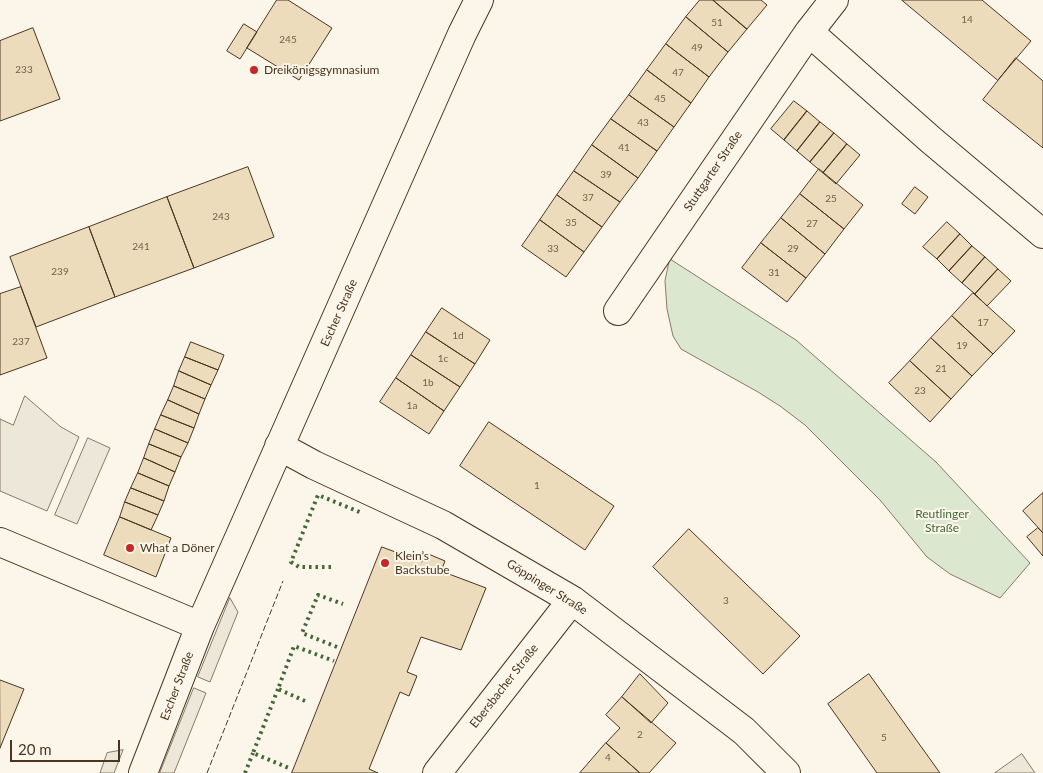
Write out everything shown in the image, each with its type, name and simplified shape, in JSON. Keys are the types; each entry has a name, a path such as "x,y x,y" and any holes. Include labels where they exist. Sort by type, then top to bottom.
{"street":[{"name":"Escher Straße","path":"143,773 200,626 458,43 479,0"},
{"name":"Stuttgarter Straße","path":"618,311 809,32 834,0"},
{"path":"809,32 931,140 1043,234"},
{"name":"Göppinger Straße","path":"279,446 314,465 443,525 572,600 744,731 786,773"},
{"path":"0,542 200,626"},
{"name":"Ebersbacher Straße","path":"437,773 572,600"}],"green space":[{"name":"Reutlinger Straße","path":"670,259 796,340 936,462 1030,563 1000,598 950,574 927,557 880,500 805,425 758,392 681,349 673,336 667,309 665,281"}],"shaded area":[{"path":"25,396 61,427 79,437 47,511 0,491 0,419 13,425"},
{"path":"88,438 110,448 77,524 55,515"},
{"path":"230,598 238,612 210,682 198,677"},
{"path":"194,688 206,693 174,773 160,773"},
{"path":"123,750 114,773 100,773 107,753"},
{"path":"1022,754 1035,773 995,773"}],"building":[{"path":"277,0 288,0 332,28 299,80 247,48"},
{"path":"700,0 713,0 747,29 728,52 686,17"},
{"path":"713,0 761,0 767,5 747,29"},
{"path":"902,0 982,0 1031,41 998,80"},
{"path":"686,17 728,52 709,77 666,44"},
{"path":"244,24 257,32 240,59 227,51"},
{"path":"33,28 60,99 0,121 0,41"},
{"path":"666,44 709,77 691,103 647,70"},
{"path":"1016,58 1043,81 1043,148 983,100"},
{"path":"647,70 691,103 674,127 629,95"},
{"path":"629,95 674,127 657,151 611,119"},
{"path":"794,101 807,111 784,140 771,129"},
{"path":"807,111 820,122 797,151 784,140"},
{"path":"611,119 657,151 638,178 592,145"},
{"path":"820,122 834,133 810,162 797,151"},
{"path":"834,133 847,144 823,173 810,162"},
{"path":"847,144 860,155 836,184 823,173"},
{"path":"592,145 638,178 620,202 574,171"},
{"path":"248,167 274,237 194,268 167,197"},
{"path":"819,169 863,205 844,229 800,194"},
{"path":"574,171 620,202 602,227 557,195"},
{"path":"915,187 928,197 915,214 902,204"},
{"path":"800,194 844,229 825,254 781,218"},
{"path":"557,195 602,227 584,252 540,220"},
{"path":"167,197 194,268 115,297 89,227"},
{"path":"781,218 825,254 806,278 761,243"},
{"path":"540,220 584,252 566,277 522,246"},
{"path":"947,222 960,234 937,259 923,247"},
{"path":"89,227 115,297 36,327 10,257"},
{"path":"960,234 972,246 949,271 937,259"},
{"path":"761,243 806,278 787,302 742,268"},
{"path":"972,246 985,257 962,283 949,271"},
{"path":"985,257 998,269 975,294 962,283"},
{"path":"998,269 1011,281 987,306 975,294"},
{"path":"21,287 47,358 0,375 0,294"},
{"path":"973,293 1015,331 993,354 952,316"},
{"path":"442,308 490,340 475,364 426,332"},
{"path":"952,316 993,354 972,376 931,338"},
{"path":"426,332 475,364 460,387 411,355"},
{"path":"931,338 972,376 951,399 910,361"},
{"path":"191,342 224,355 218,370 185,357"},
{"path":"411,355 460,387 444,411 396,378"},
{"path":"185,357 218,370 211,385 179,371"},
{"path":"910,361 951,399 930,422 889,383"},
{"path":"179,371 211,385 205,399 174,386"},
{"path":"396,378 444,411 429,434 380,402"},
{"path":"174,386 205,399 199,414 168,400"},
{"path":"168,400 199,414 194,428 161,415"},
{"path":"161,415 194,428 188,443 155,429"},
{"path":"489,422 614,506 585,550 460,466"},
{"path":"155,429 188,443 181,457 149,444"},
{"path":"149,444 181,457 175,472 144,458"},
{"path":"144,458 175,472 169,486 138,473"},
{"path":"138,473 169,486 164,501 131,488"},
{"path":"131,488 164,501 158,515 125,502"},
{"path":"1043,493 1043,533 1023,511"},
{"path":"125,502 158,515 151,530 120,517"},
{"path":"120,517 171,538 156,577 104,555"},
{"path":"1038,528 1043,533 1043,556 1027,537"},
{"path":"689,529 800,636 763,674 653,567"},
{"path":"382,547 422,562 426,553 445,561 441,571 486,588 461,650 421,637 407,672 417,676 409,696 400,692 369,769 378,773 292,773"},
{"path":"640,674 668,703 651,723 622,697"},
{"path":"869,674 940,773 877,773 828,704"},
{"path":"0,680 24,689 0,748"},
{"path":"622,697 676,743 649,773 640,773 606,743 620,728 606,715"},
{"path":"606,743 640,773 580,773"}],"hedge":[{"path":"331,567 299,567 291,562 318,495 362,513"},
{"path":"337,647 302,633 318,595 343,604"},
{"path":"305,701 278,689 294,646 334,661"},
{"path":"278,689 253,753 291,769"},
{"path":"245,773 253,753"}],"fence":[{"path":"207,773 283,581"}],"place":[{"name":"Dreikönigsgymnasium","path":"254,70"},
{"name":"What a Döner","path":"130,548"},
{"name":"Klein’s Backstube","path":"385,563"}]}
